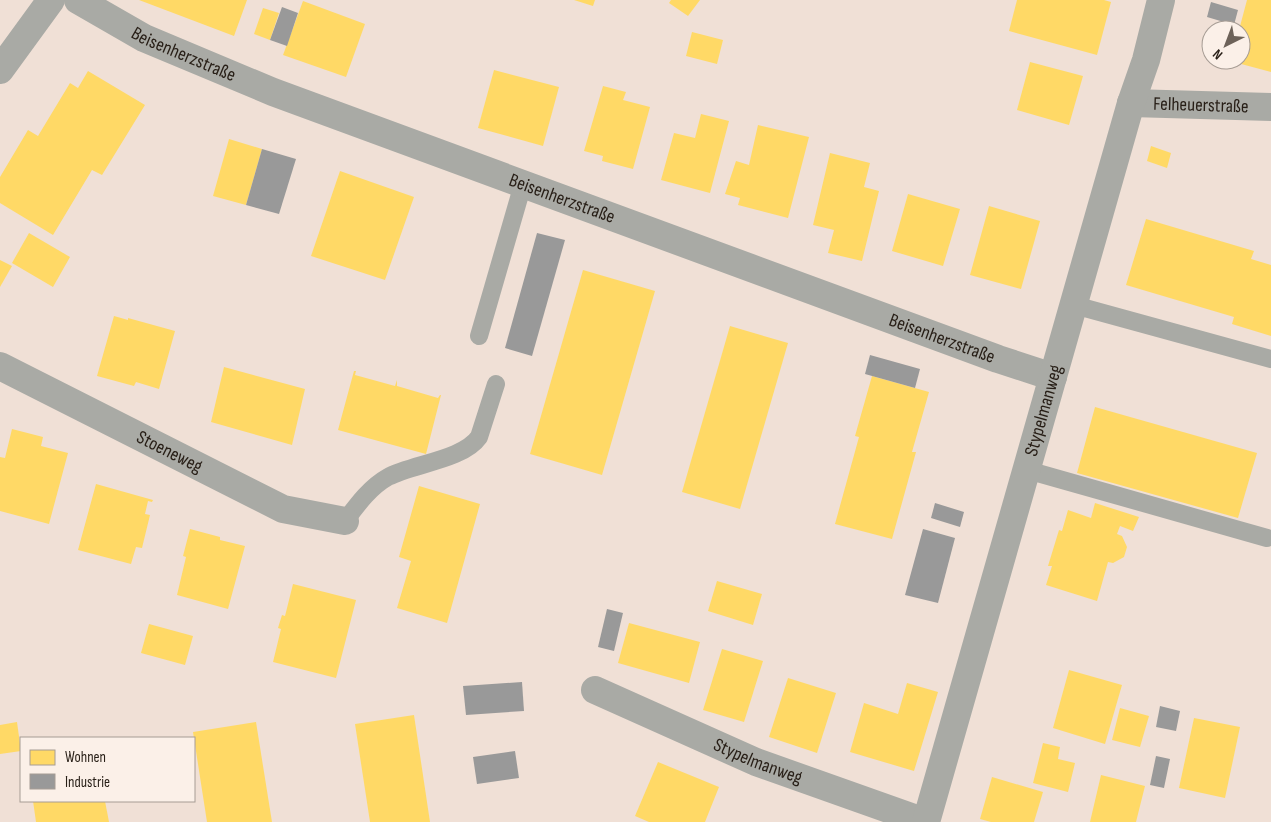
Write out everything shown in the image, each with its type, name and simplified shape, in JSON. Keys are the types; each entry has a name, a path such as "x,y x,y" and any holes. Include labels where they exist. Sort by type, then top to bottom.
{"street":[{"path":"0,70 51,0"},
{"name":"Beisenherzstraße","path":"78,0 144,38 273,92 998,359 1053,377"},
{"name":"Stypelmanweg","path":"595,690 756,762 925,822 1131,103 1146,60 1161,0"},
{"name":"Felheuerstraße","path":"1131,103 1271,107"},
{"name":"Stoeneweg","path":"0,366 283,509 345,521"}],"lane":[{"path":"479,336 524,184"},
{"path":"1074,305 1271,359"},
{"path":"345,521 377,484 390,476 451,454 475,443 479,437 496,384"},
{"path":"1026,470 1267,538"}],"building: Wohnen":[{"path":"139,0 247,0 234,36"},
{"path":"574,0 595,0 593,6"},
{"path":"671,0 700,0 688,16 669,3"},
{"path":"1017,0 1104,0 1111,2 1097,55 1009,31"},
{"path":"1247,0 1271,0 1271,72 1251,67 1251,20 1242,20"},
{"path":"303,1 365,24 346,77 283,55"},
{"path":"263,8 279,13 270,40 254,34"},
{"path":"692,32 723,40 717,64 686,56"},
{"path":"1030,62 1083,76 1069,125 1017,110"},
{"path":"494,70 559,87 543,146 478,128"},
{"path":"88,71 145,105 102,175 92,170 53,235 0,203 0,177 28,130 38,136 70,83 78,88"},
{"path":"603,86 626,92 623,100 650,107 633,169 602,161 603,156 584,151"},
{"path":"701,114 729,121 710,193 661,180 674,133 695,138"},
{"path":"758,125 809,137 788,218 738,205 740,198 725,194 736,161 749,165"},
{"path":"229,139 262,149 246,205 213,196"},
{"path":"1151,146 1171,153 1167,168 1147,161"},
{"path":"830,153 870,163 864,187 879,191 862,261 828,253 834,230 813,225"},
{"path":"340,171 414,197 385,280 311,256"},
{"path":"908,194 960,209 943,266 892,251"},
{"path":"989,206 1040,221 1021,289 970,275"},
{"path":"1146,219 1254,251 1251,259 1271,265 1271,336 1232,324 1234,317 1126,285"},
{"path":"29,233 70,257 53,287 12,263"},
{"path":"0,260 12,266 0,287"},
{"path":"583,270 655,291 602,475 530,454"},
{"path":"114,316 175,331 159,389 136,382 134,386 97,376"},
{"path":"730,326 788,343 740,509 682,492"},
{"path":"224,367 305,389 292,445 211,422"},
{"path":"354,371 356,371 355,375 395,386 397,380 397,386 438,398 441,395 426,454 338,430"},
{"path":"872,376 929,392 912,452 916,452 892,539 835,524 859,437 855,436"},
{"path":"1095,407 1257,453 1238,518 1077,473"},
{"path":"12,429 43,437 41,446 68,453 49,524 0,511 0,457 5,458"},
{"path":"96,484 153,500 152,502 148,501 145,514 150,515 142,548 136,547 131,564 78,550"},
{"path":"419,486 480,504 447,623 397,608 411,561 399,557"},
{"path":"1095,503 1139,517 1133,531 1120,526 1117,534 1122,536 1127,547 1124,557 1113,563 1108,562 1097,601 1046,585 1052,566 1048,566 1059,530 1062,531 1068,510 1091,518"},
{"path":"190,529 220,537 220,540 245,546 228,609 177,595 186,557 183,556"},
{"path":"717,581 762,594 753,625 708,611"},
{"path":"293,584 356,600 336,678 273,662 281,629 278,628 282,615 285,616"},
{"path":"629,623 700,642 689,683 618,663"},
{"path":"149,624 193,636 185,665 141,653"},
{"path":"722,649 763,661 744,722 703,710"},
{"path":"1069,670 1122,685 1105,744 1053,728"},
{"path":"788,678 836,693 817,753 769,737"},
{"path":"907,683 938,692 914,771 850,752 864,703 898,714"},
{"path":"1120,708 1149,716 1140,747 1112,740"},
{"path":"414,715 430,822 370,822 355,724"},
{"path":"1194,718 1240,727 1225,798 1179,788"},
{"path":"17,722 20,751 0,754 0,725"},
{"path":"256,722 272,822 207,822 193,732"},
{"path":"1043,743 1060,747 1058,759 1075,763 1068,792 1033,783"},
{"path":"658,762 719,787 705,822 649,822 635,816"},
{"path":"1101,775 1145,786 1136,822 1090,822"},
{"path":"992,777 1043,792 1034,822 991,822 980,819"},
{"path":"33,802 105,802 109,822 36,822"}],"building: Industrie":[{"path":"1211,2 1238,10 1235,20 1217,20 1207,17"},
{"path":"282,7 298,13 287,46 270,40"},
{"path":"262,149 296,159 279,214 246,205"},
{"path":"537,233 565,240 532,356 505,348"},
{"path":"870,355 920,369 915,388 865,374"},
{"path":"935,503 964,512 960,527 931,518"},
{"path":"923,529 955,538 938,603 905,595"},
{"path":"607,609 623,613 614,651 598,647"},
{"path":"522,682 524,711 466,715 463,686"},
{"path":"1160,706 1180,711 1176,731 1156,727"},
{"path":"515,751 519,778 477,784 473,757"},
{"path":"1156,756 1170,759 1164,788 1150,785"}]}
